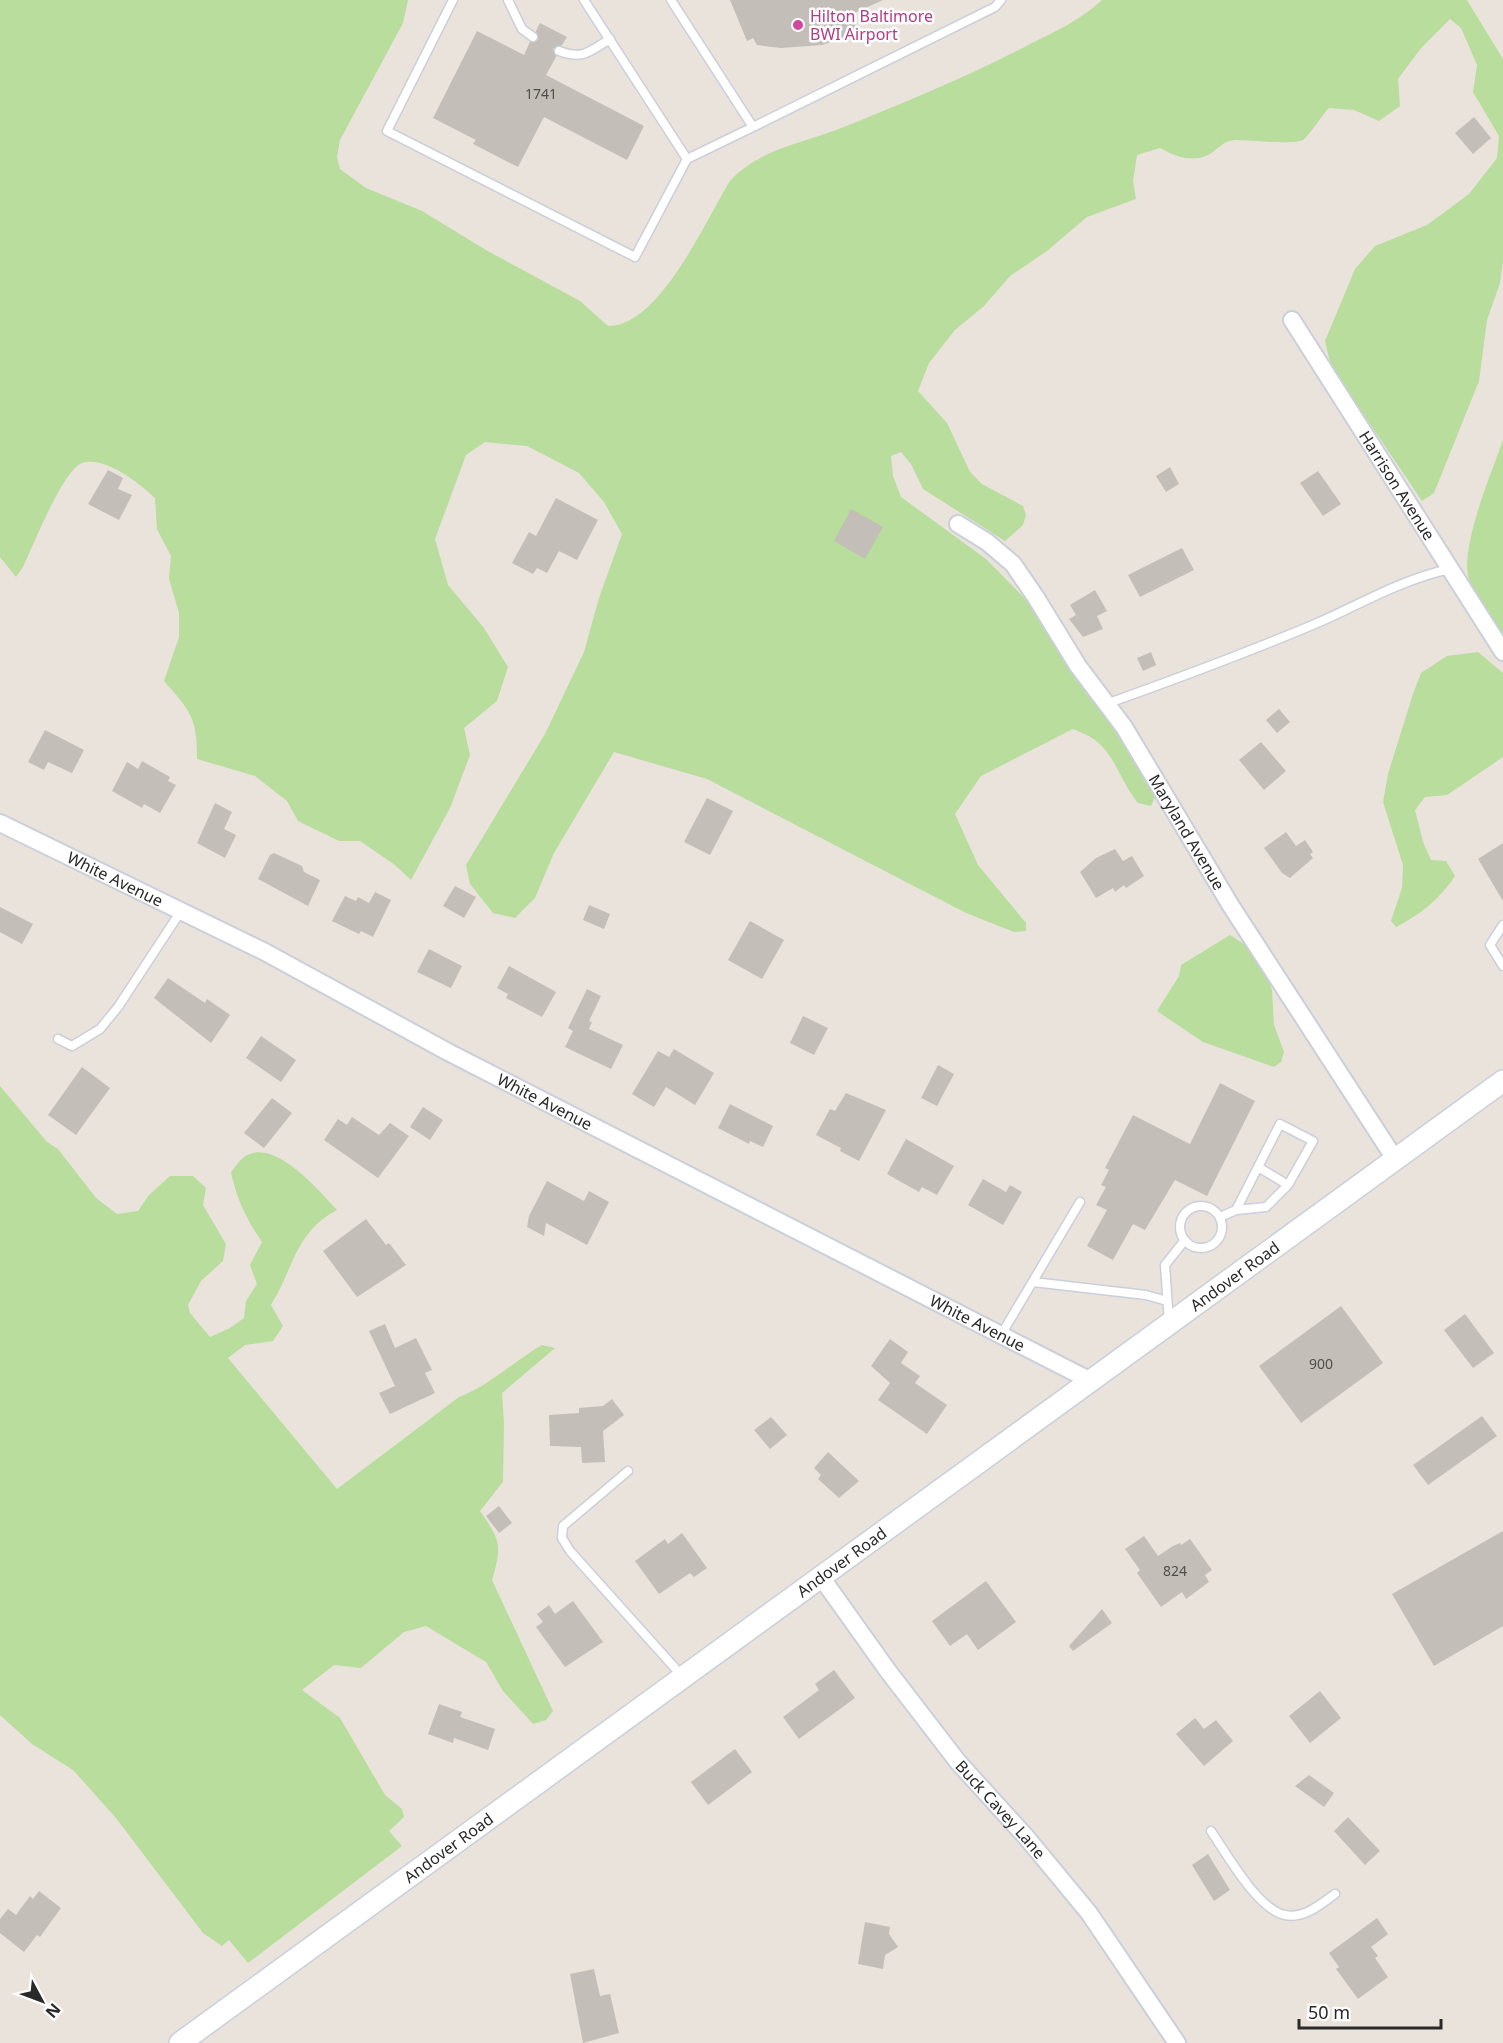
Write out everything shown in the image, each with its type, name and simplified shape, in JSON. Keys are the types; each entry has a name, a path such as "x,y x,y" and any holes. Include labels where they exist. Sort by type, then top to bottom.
{"street":[{"name":"Harrison Avenue","path":"1292,320 1503,652"},
{"name":"Maryland Avenue","path":"958,524 987,542 1013,564 1078,666 1124,727 1232,906 1395,1159"},
{"name":"White Avenue","path":"0,823 265,952 448,1052 1091,1381"},
{"name":"Andover Road","path":"180,2043 1503,1081"},
{"name":"Buck Cavey Lane","path":"821,1577 888,1671 958,1762 1027,1838 1089,1913 1177,2043"}],"lane":[{"path":"453,0 387,131 635,257 687,159 995,8 1001,0"},
{"path":"508,0 522,29 532,37"},
{"path":"584,0 687,159"},
{"path":"671,0 753,127"},
{"path":"559,51 574,57 586,54 610,39"},
{"path":"1106,704 1191,674 1263,645 1424,574 1450,568"},
{"path":"58,1039 72,1046 100,1029 118,1007 181,911"},
{"path":"1503,925 1490,945 1503,966"},
{"path":"1220,1217 1236,1210 1266,1207 1288,1185 1313,1141 1280,1124 1236,1210"},
{"path":"1258,1167 1288,1185"},
{"path":"1001,1335 1080,1202"},
{"path":"1204,1206 1211,1208 1220,1217 1221,1232 1214,1243 1198,1247 1185,1240 1181,1231 1181,1221 1186,1212 1204,1206"},
{"path":"1169,1324 1165,1265 1185,1240"},
{"path":"1033,1282 1146,1295 1167,1301"},
{"path":"628,1471 563,1526 562,1538 570,1551 683,1677"},
{"path":"1211,1831 1258,1896 1272,1909 1286,1915 1310,1911 1335,1894"}],"green space":[{"path":"0,0 408,0 403,23 340,140 337,157 340,169 366,188 422,211 486,250 580,301 608,326 627,322 645,309 663,291 679,269 730,181 753,162 780,149 886,110 984,67 1068,24 1102,0 1467,0 1503,59 1503,261 1500,283 1487,320 1479,381 1434,493 1422,501 1331,366 1325,341 1355,269 1375,246 1427,225 1469,194 1497,158 1499,136 1473,92 1477,65 1461,28 1450,19 1421,48 1398,79 1400,106 1379,121 1354,110 1329,108 1303,140 1282,142 1235,140 1224,144 1208,155 1195,158 1177,156 1160,148 1137,155 1133,181 1136,199 1087,217 1047,251 1010,276 984,306 955,330 929,363 918,391 947,423 970,472 982,484 1023,506 1026,515 1023,525 1005,541 923,489 911,464 901,452 891,456 893,476 901,497 986,559 1038,612 1086,693 1111,720 1154,784 1155,797 1151,806 1138,803 1102,746 1092,738 1073,729 981,776 955,814 978,865 1026,923 1026,931 1014,932 966,913 707,779 614,752 554,853 535,898 515,918 493,913 470,884 466,865 545,734 584,652 599,598 622,534 604,502 579,473 527,446 485,442 466,455 435,539 448,585 484,628 508,667 497,701 464,728 470,755 450,808 411,880 395,865 360,841 339,841 298,821 287,801 255,776 197,759 196,733 191,716 181,700 164,681 179,637 179,613 169,579 171,556 157,529 155,498 132,479 111,467 101,463 82,463 66,479 16,577 0,557"},
{"path":"1503,440 1503,636 1475,595 1467,566 1472,530"},
{"path":"1478,652 1503,673 1503,757 1447,795 1425,797 1415,810 1423,842 1431,860 1446,861 1455,876 1429,905 1396,927 1391,921 1402,888 1403,865 1383,802 1388,774 1421,673 1447,656"},
{"path":"1230,935 1244,944 1264,968 1272,990 1274,1025 1284,1052 1281,1062 1274,1067 1203,1042 1157,1011 1179,976 1181,965"},
{"path":"0,1086 47,1142 58,1149 96,1198 117,1214 138,1211 149,1195 170,1176 193,1176 206,1188 203,1205 226,1244 223,1261 201,1281 188,1305 190,1313 210,1337 230,1328 244,1318 246,1301 257,1284 250,1265 262,1242 236,1191 231,1172 240,1160 256,1152 269,1154 282,1160 308,1179 337,1210 312,1229 304,1240 271,1305 283,1326 273,1341 245,1345 228,1358 337,1489 459,1397 491,1380 542,1345 555,1348 502,1393 503,1482 480,1511 498,1544 492,1580 553,1711 546,1720 533,1724 503,1691 486,1662 426,1626 404,1632 361,1668 334,1665 302,1690 340,1718 385,1795 402,1809 404,1817 389,1831 402,1846 248,1963 229,1940 222,1946 203,1933 116,1818 73,1770 32,1744 0,1715"}],"building":[{"name":"Hilton Baltimore BWI Airport","path":"730,0 883,0 850,15 859,33 822,45 781,48 757,45 753,38 747,41"},
{"path":"540,23 567,37 562,45 553,49 556,57 546,75 644,126 627,160 544,117 518,167 473,144 476,140 433,118 477,31 524,55 530,42 538,40 536,31"},
{"path":"1474,117 1491,138 1473,154 1455,133"},
{"path":"1170,467 1179,484 1166,492 1156,476"},
{"path":"108,470 123,478 118,489 132,495 119,520 88,504"},
{"path":"1318,471 1341,504 1323,516 1300,483"},
{"path":"556,498 598,520 577,560 559,551 547,573 537,568 533,574 512,563 529,532 536,536"},
{"path":"851,509 883,527 865,559 834,541"},
{"path":"1182,548 1194,570 1140,597 1128,575"},
{"path":"1095,590 1107,611 1097,616 1103,629 1083,637 1069,619 1076,615 1070,605"},
{"path":"1151,652 1156,665 1143,671 1137,658"},
{"path":"1279,709 1290,722 1277,733 1266,720"},
{"path":"45,730 84,750 72,773 48,762 44,770 28,762"},
{"path":"1261,742 1286,771 1264,790 1239,760"},
{"path":"142,761 170,777 168,781 176,785 160,813 144,804 142,808 112,791 127,762 138,769"},
{"path":"707,798 733,811 710,855 684,842"},
{"path":"215,803 232,812 224,829 236,835 225,858 197,843"},
{"path":"1286,832 1296,846 1305,840 1313,852 1310,854 1313,858 1290,878 1282,873 1264,848"},
{"path":"1503,843 1503,901 1478,859"},
{"path":"1115,849 1123,861 1132,856 1144,876 1126,888 1124,885 1115,892 1113,888 1096,898 1080,872 1096,858"},
{"path":"274,853 302,866 304,872 320,880 308,906 258,879 270,855"},
{"path":"455,886 476,897 464,918 443,906"},
{"path":"375,892 391,900 373,937 361,931 359,934 332,921 345,896 356,901 358,897 369,903"},
{"path":"589,905 610,914 604,929 583,920"},
{"path":"0,907 33,924 22,944 0,932"},
{"path":"750,921 784,940 762,979 728,960"},
{"path":"429,949 462,966 451,988 417,972"},
{"path":"509,966 556,992 542,1017 506,998 508,994 497,988"},
{"path":"168,978 205,1003 207,999 230,1015 211,1043 154,998"},
{"path":"587,989 601,996 589,1021 592,1022 589,1029 623,1045 611,1069 565,1047 573,1031 568,1028"},
{"path":"803,1016 828,1028 814,1055 790,1043"},
{"path":"261,1036 296,1060 281,1082 246,1058"},
{"path":"674,1049 714,1073 695,1105 666,1087 654,1107 632,1094 658,1051 669,1057"},
{"path":"938,1065 954,1074 937,1106 921,1098"},
{"path":"82,1067 110,1088 76,1135 48,1115"},
{"path":"1220,1083 1255,1101 1207,1196 1175,1180 1145,1230 1133,1224 1113,1260 1087,1246 1107,1210 1096,1205 1106,1187 1101,1185 1109,1170 1105,1168 1133,1115 1190,1144"},
{"path":"846,1093 886,1110 859,1161 840,1151 841,1148 816,1135 830,1109 835,1111"},
{"path":"272,1098 292,1113 264,1148 244,1133"},
{"path":"730,1104 773,1126 763,1147 750,1141 749,1144 718,1128"},
{"path":"423,1107 443,1120 430,1140 410,1127"},
{"path":"352,1117 379,1135 390,1123 409,1136 378,1178 324,1140 338,1119 347,1125"},
{"path":"906,1139 954,1166 937,1195 922,1187 919,1192 887,1174"},
{"path":"983,1179 1006,1192 1010,1185 1022,1192 1003,1225 968,1205"},
{"path":"547,1181 584,1201 589,1191 609,1202 587,1245 546,1223 544,1236 527,1227 529,1216"},
{"path":"366,1219 386,1245 389,1243 406,1265 357,1297 323,1251"},
{"path":"1341,1306 1383,1363 1301,1423 1259,1366"},
{"path":"1465,1314 1494,1353 1473,1368 1444,1330"},
{"path":"385,1324 395,1348 416,1338 432,1370 425,1373 435,1393 390,1414 379,1393 395,1386 369,1331"},
{"path":"890,1339 908,1352 901,1363 920,1376 915,1383 947,1405 927,1434 878,1400 890,1383 871,1366"},
{"path":"612,1399 624,1415 603,1431 605,1462 582,1463 581,1447 550,1446 549,1415 579,1413 579,1408 603,1406"},
{"path":"1482,1416 1497,1436 1428,1485 1413,1465"},
{"path":"771,1417 787,1435 770,1449 754,1430"},
{"path":"828,1452 859,1481 839,1498 818,1479 821,1475 814,1468"},
{"path":"499,1506 512,1523 499,1533 486,1516"},
{"path":"1503,1531 1503,1626 1434,1666 1392,1594"},
{"path":"682,1533 707,1568 694,1577 690,1573 659,1594 635,1561 665,1539 668,1544"},
{"path":"1144,1536 1158,1556 1190,1539 1212,1570 1205,1575 1209,1582 1186,1599 1182,1592 1161,1607 1137,1573 1140,1570 1125,1549"},
{"path":"986,1581 1016,1622 978,1650 967,1634 950,1646 932,1621"},
{"path":"573,1601 603,1642 565,1667 536,1627 543,1622 537,1614 549,1605 555,1614"},
{"path":"1102,1609 1112,1623 1073,1651 1069,1646"},
{"path":"834,1670 855,1698 799,1739 783,1717 819,1690 815,1684"},
{"path":"1320,1691 1341,1718 1310,1743 1289,1716"},
{"path":"439,1704 462,1712 460,1717 495,1729 488,1750 454,1738 453,1743 428,1734"},
{"path":"1195,1718 1204,1729 1216,1720 1233,1741 1204,1766 1176,1734"},
{"path":"735,1749 752,1772 708,1805 691,1782"},
{"path":"1309,1775 1334,1793 1324,1807 1295,1786"},
{"path":"1348,1817 1380,1851 1365,1865 1334,1831"},
{"path":"1208,1854 1230,1890 1214,1901 1192,1865"},
{"path":"39,1891 61,1908 40,1937 37,1935 24,1952 0,1933 0,1919 8,1909 16,1915 30,1896 33,1899"},
{"path":"1377,1918 1388,1934 1371,1947 1378,1956 1375,1958 1388,1977 1358,1999 1336,1969 1339,1967 1329,1953"},
{"path":"865,1922 890,1927 889,1934 898,1947 885,1955 883,1969 858,1964"},
{"path":"594,1969 600,1996 610,1994 619,2033 583,2043 570,1974"}],"place":[{"name":"Hilton Baltimore BWI Airport","path":"798,25"}]}
